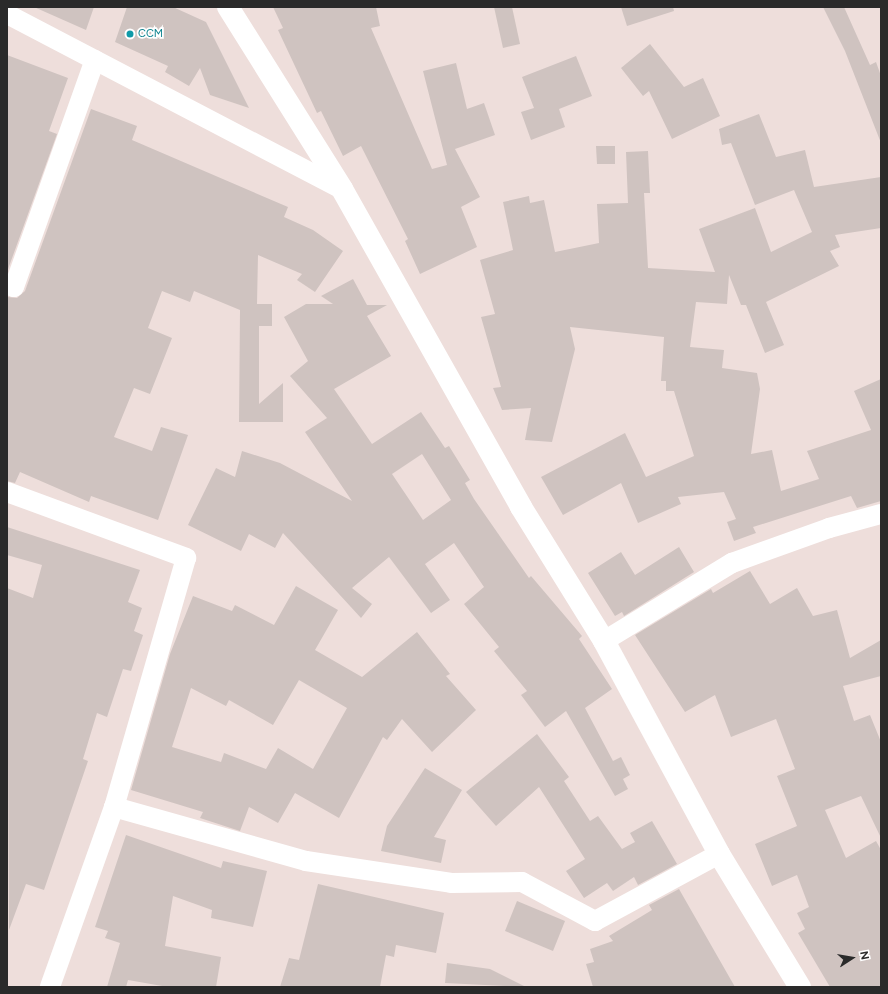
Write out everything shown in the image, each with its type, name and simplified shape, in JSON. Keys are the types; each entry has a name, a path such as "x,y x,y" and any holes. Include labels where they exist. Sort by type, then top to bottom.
{"street":[{"path":"228,7 342,189 521,507 604,641 719,854 800,987"},
{"path":"7,14 342,189"},
{"path":"7,285 14,287 95,60"},
{"path":"7,492 186,558 114,807 49,987"},
{"path":"604,641 732,563 829,528 881,514"},
{"path":"114,807 134,694"},
{"path":"114,807 306,860 451,884 522,882 595,921 719,854"}],"building":[{"path":"34,7 94,7 86,30"},
{"path":"127,7 173,7 206,22 249,108 210,95 200,68 189,86 165,72 168,66 115,42"},
{"path":"273,7 376,7 380,26 371,28 432,169 447,165 423,71 456,63 467,109 484,103 495,135 455,149 480,197 461,207 477,247 420,274 405,241 408,239 361,146 343,156 321,111 317,113 278,30 283,28"},
{"path":"494,7 512,7 520,44 503,48"},
{"path":"621,7 673,7 674,11 627,26"},
{"path":"823,7 844,7 870,65 876,62 881,76 881,143 845,51"},
{"path":"650,44 684,87 703,78 720,116 672,139 649,91 643,96 621,68"},
{"path":"7,55 68,78 49,131 57,134 7,272"},
{"path":"576,56 592,96 559,109 565,127 531,140 521,112 534,108 522,77"},
{"path":"91,109 137,126 132,140 288,207 284,217 313,230 343,251 315,292 297,280 302,274 258,255 257,304 272,304 272,326 259,326 259,404 283,383 283,422 239,422 240,310 194,291 190,302 162,291 148,328 172,338 150,394 134,388 114,437 152,451 161,427 188,435 158,520 91,496 89,502 20,472 15,483 7,481 7,297 17,298 25,291"},
{"path":"759,114 776,157 805,150 814,187 881,177 881,228 835,235 840,247 830,251 839,266 766,302 784,345 765,353 746,305 741,305 729,275 727,304 696,302 690,347 724,350 722,368 757,373 760,389 751,454 772,450 781,491 819,479 807,451 871,430 854,391 881,379 881,501 857,508 851,496 753,527 756,533 734,541 727,522 736,519 724,492 678,497 681,504 638,523 621,483 563,515 541,477 625,433 646,477 694,456 674,391 666,391 666,381 661,381 664,337 570,327 575,349 552,442 525,440 531,408 502,410 493,388 501,387 481,317 495,314 480,260 513,250 503,202 529,196 530,203 544,200 555,252 599,243 597,204 628,203 626,152 648,151 650,193 644,193 648,268 715,272 699,229 755,208 771,252 812,232 794,190 755,205 731,143 722,145 719,129"},
{"path":"596,146 615,146 615,164 597,164"},
{"path":"353,279 367,305 387,305 367,316 391,356 334,389 372,444 421,412 445,448 449,446 470,480 465,483 474,499 529,578 531,576 582,636 579,639 612,689 585,708 613,761 621,757 630,775 623,779 628,789 615,796 566,711 545,727 521,695 527,691 494,651 499,647 464,604 484,587 454,543 425,564 450,600 431,613 389,557 352,588 372,604 361,618 283,533 275,548 249,534 241,551 188,525 216,468 235,477 242,451 280,463 352,501 305,432 327,418 290,376 308,361 284,317 306,304 333,304 321,296","holes":["422,454 451,500 423,520 392,474"]},
{"path":"7,527 140,570 128,602 142,608 134,631 143,635 131,671 123,669 107,717 97,713 83,759 88,761 44,890 26,884 9,930 7,588 33,598 42,565 7,555"},
{"path":"679,547 694,572 624,616 622,612 615,616 588,573 621,552 635,575"},
{"path":"750,571 770,604 797,588 813,616 837,610 850,658 881,640 881,676 843,686 854,721 870,715 881,742 881,838 861,796 825,810 846,858 876,841 881,850 881,987 830,987 798,933 805,929 797,913 809,907 797,875 772,886 755,844 797,826 777,776 795,769 776,719 731,737 715,695 685,712 635,635 711,589 713,593"},
{"path":"296,586 338,610 315,650 362,677 417,632 450,674 446,676 476,710 432,752 402,719 387,740 383,737 339,818 295,793 278,823 249,807 240,831 200,818 203,812 131,790 170,654 193,596 232,611 235,605 274,625","holes":["299,680 347,708 313,769 278,748 266,769 224,753 221,762 172,747 191,688 226,706 229,700 273,725"]},
{"path":"537,734 569,777 564,781 590,821 598,816 622,849 635,842 630,833 652,821 677,864 638,885 634,877 613,891 607,883 584,898 566,871 585,859 539,787 496,826 466,792"},
{"path":"425,768 462,790 434,837 446,840 441,863 381,851 387,826"},
{"path":"126,835 221,868 223,861 267,871 253,927 211,918 212,910 173,896 165,946 221,957 216,987 168,987 128,980 126,987 107,987 120,943 105,938 108,931 95,927"},
{"path":"318,884 444,913 436,953 396,945 394,957 386,955 380,987 280,987 289,958 299,960"},
{"path":"679,889 735,987 593,987 586,964 594,962 590,949 613,941 609,936 652,910 649,905"},
{"path":"517,901 565,921 553,951 505,931"},
{"path":"447,963 490,969 526,987 445,983"}],"place":[{"name":"CCM","path":"130,34"}]}
